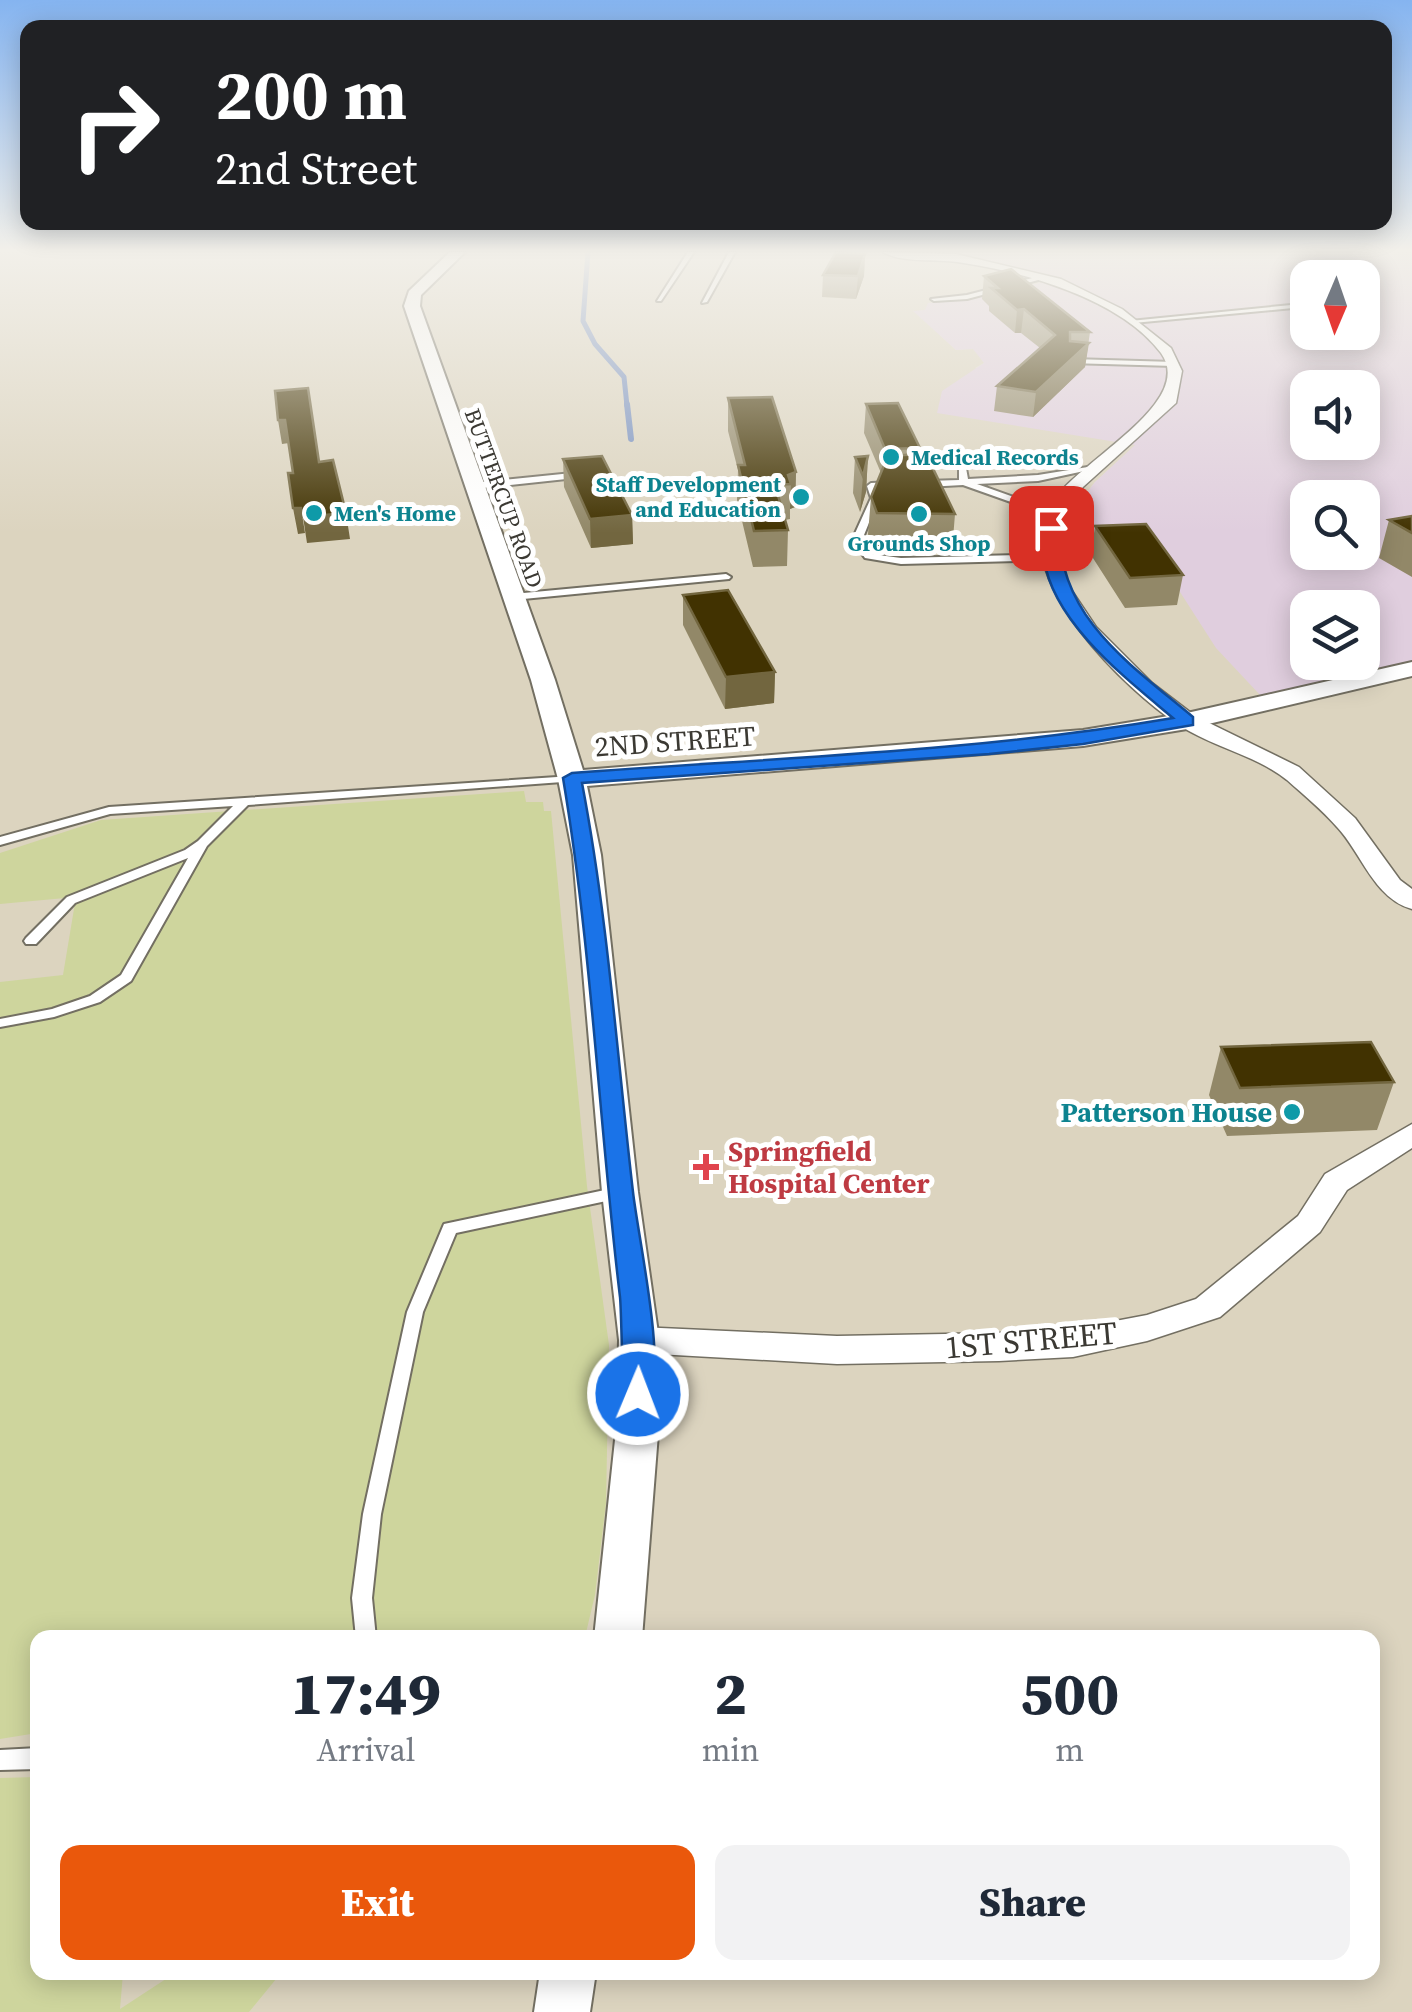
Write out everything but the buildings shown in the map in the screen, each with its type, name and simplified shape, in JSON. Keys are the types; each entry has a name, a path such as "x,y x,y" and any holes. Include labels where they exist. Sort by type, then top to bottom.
{"street":[{"name":"BUTTERCUP ROAD","path":"424,346 572,778 591,882 620,1192 639,1340 638,1422 619,1630"},
{"path":"1161,346 1174,364 1176,385 1168,404 1094,468 1052,514 1051,557 1059,585 1088,631 1118,663 1187,721 1291,772 1347,823 1391,885 1412,901"},
{"name":"2ND STREET","path":"572,778 1008,746 1187,721 1412,669"},
{"name":"1ST STREET","path":"639,1340 837,1350 1000,1347 1073,1343 1148,1328 1208,1308 1308,1224 1336,1182 1412,1134"},
{"path":"562,2012 567,1980"}],"lane":[{"path":"1072,361 1174,364"},
{"path":"962,468 964,482"},
{"path":"1051,557 901,561 868,556 857,540 875,498 871,486 1038,478 1094,468"},
{"path":"473,486 601,473"},
{"path":"964,482 1052,514"},
{"path":"513,597 726,577"},
{"path":"689,580 696,593"},
{"name":"2ND STREET","path":"0,841 108,811 572,778"},
{"path":"30,940 71,900 172,861 202,844 246,801"},
{"path":"0,1023 54,1014 82,1004 126,978 202,844"},
{"path":"365,1630 362,1598 380,1478 415,1312 450,1228 620,1192"},
{"path":"0,1760 30,1758"}],"shaded area":[{"name":"Springfield Hospital Center","path":"0,346 952,346 956,350 973,349 984,363 975,368 1136,445 1095,482 1074,509 1146,539 1261,696 1330,680 1380,680 1380,668 1412,661 1412,2012 0,2012"},
{"path":"951,346 1290,346 1290,350 1380,350 1380,346 1412,346 1412,661 1380,668 1380,590 1290,590 1290,680 1330,680 1261,696 1216,648 1146,539 1067,528 1074,509 1095,482 1135,445 937,413 942,391 984,363 973,349 956,350"}],"green space":[{"path":"524,791 526,802 543,802 544,811 551,811 587,1186 609,1345 606,1503 587,1630 30,1630 30,1734 0,1739 0,982 63,975 76,897 0,904 0,853 101,820"},
{"path":"30,1777 30,1980 122,1980 120,2009 164,1980 275,1980 249,2012 0,2012 0,1778"}],"waterway":[{"path":"597,346 624,377 627,406"},
{"path":"627,404 631,439"}],"place":[{"name":"Medical Records","path":"891,457"},
{"name":"Staff Development and Education","path":"801,497"},
{"name":"Men's Home","path":"314,513"},
{"name":"Grounds Shop","path":"919,514"},
{"name":"Patterson House","path":"1292,1112"},
{"name":"Springfield Hospital Center","path":"706,1167"}],"route":[{"path":"638,1394 639,1340 620,1192 591,882 572,778 989,748 1187,721 1110,655 1070,606 1051,561 1051,528"}]}
